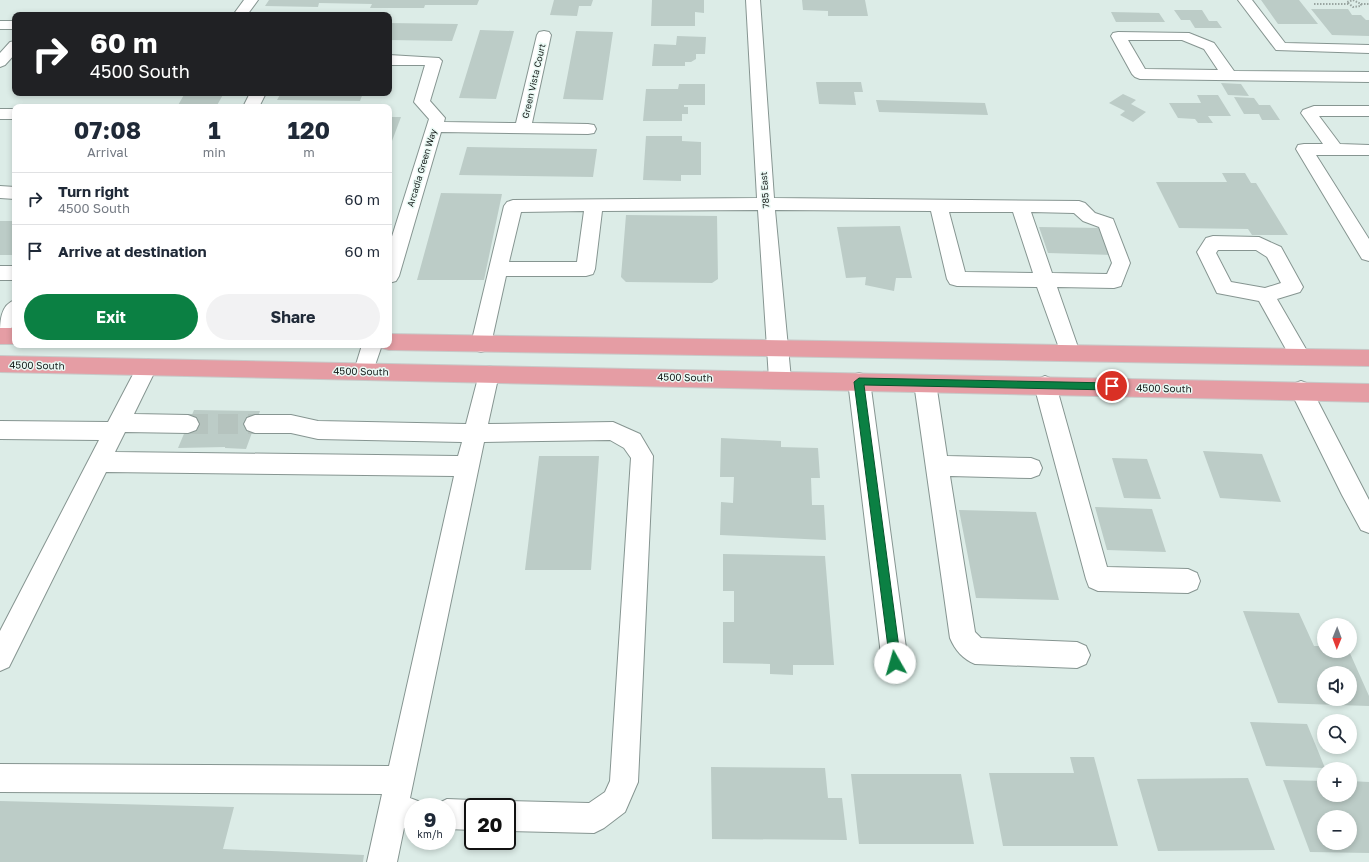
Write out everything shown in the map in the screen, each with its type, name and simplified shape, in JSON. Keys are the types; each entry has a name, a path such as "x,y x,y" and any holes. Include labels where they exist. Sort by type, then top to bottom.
{"main road":[{"path":"0,336 12,336"},
{"path":"392,342 1369,358"},
{"name":"4500 South","path":"0,364 1369,392"}],"street":[{"path":"242,12 251,0"},
{"name":"785 East","path":"753,0 766,204 780,379"},
{"path":"1245,0 1281,47 1369,48"},
{"path":"0,25 12,26"},
{"name":"Green Vista Court","path":"523,128 544,35"},
{"path":"1229,75 1209,46 1184,36 1118,36 1140,74 1369,77"},
{"path":"0,62 12,48"},
{"name":"Arcadia Green Way","path":"392,60 434,61 422,102 437,118 392,266"},
{"path":"1335,149 1309,113 1314,111 1369,111"},
{"path":"0,114 12,114"},
{"name":"Green Vista Court","path":"434,127 588,129"},
{"path":"1369,150 1304,149 1369,254"},
{"path":"0,192 12,193"},
{"path":"482,344 513,206 766,204 938,205 1079,207 1089,217 1106,223 1121,263 1114,281 957,279 938,205"},
{"path":"498,269 586,269 594,205"},
{"path":"1020,206 1070,353"},
{"path":"0,273 12,273"},
{"path":"1265,295 1300,356"},
{"path":"0,329 12,311"},
{"path":"364,372 371,348"},
{"path":"0,658 147,367"},
{"path":"382,862 403,813 400,780 489,374"},
{"path":"859,382 895,663"},
{"path":"925,383 963,638 975,651 1077,655"},
{"path":"1045,385 1098,579 1188,581"},
{"path":"1301,390 1360,488 1369,522"},
{"path":"0,430 188,424"},
{"path":"255,424 291,424 318,430 475,433 613,431 632,441 642,456 624,782 615,802 594,818 516,816"},
{"path":"99,462 468,466"},
{"path":"937,466 1031,468"},
{"path":"0,778 400,780"}],"path":[{"path":"1348,4 1347,2 1349,0 1362,4 1369,4"},
{"path":"1314,4 1348,4 1358,7 1362,4"}],"building":[{"path":"269,0 479,0 477,5 425,5 424,8 370,8 372,4 319,3 318,7 265,6"},
{"path":"554,0 593,0 591,6 579,6 577,16 550,15"},
{"path":"652,0 704,0 704,13 695,12 695,26 651,26"},
{"path":"802,0 865,0 868,16 828,16 828,11 803,10"},
{"path":"1261,0 1299,0 1318,24 1278,24"},
{"path":"1311,9 1348,9 1352,15 1361,15 1366,20 1369,20 1369,36 1332,35"},
{"path":"1174,10 1202,10 1209,21 1217,21 1222,28 1195,28 1190,20 1181,20"},
{"path":"1111,12 1159,13 1165,22 1116,22"},
{"path":"392,23 458,24 452,41 392,40"},
{"path":"480,30 514,31 496,99 459,98"},
{"path":"576,31 613,32 603,100 563,99"},
{"path":"677,36 706,37 705,54 696,54 696,59 691,62 685,62 685,66 652,66 654,44 676,45"},
{"path":"816,82 861,82 863,92 854,92 856,105 819,104"},
{"path":"1221,83 1241,84 1249,96 1228,95"},
{"path":"679,84 705,84 705,105 684,105 684,107 688,107 688,114 682,114 682,121 643,121 646,89 678,89"},
{"path":"1123,94 1136,100 1131,104 1146,112 1133,122 1120,115 1125,111 1109,103"},
{"path":"1197,95 1218,95 1231,116 1208,116 1213,123 1198,123 1195,119 1178,118 1169,103 1201,103"},
{"path":"183,96 222,96 218,104 179,104"},
{"path":"279,96 362,96 360,101 277,100"},
{"path":"1234,97 1254,98 1259,105 1270,105 1280,120 1262,120 1259,114 1244,114"},
{"path":"876,100 985,103 988,115 879,112"},
{"path":"392,117 401,117 392,141"},
{"path":"646,136 682,136 682,141 701,142 701,175 681,175 681,181 643,180"},
{"path":"467,147 597,149 593,177 459,175"},
{"path":"1222,173 1245,173 1251,183 1256,183 1288,235 1252,235 1248,229 1179,228 1156,182 1227,182"},
{"path":"441,193 502,194 484,280 417,280"},
{"path":"626,215 717,216 718,279 712,283 626,282 621,277"},
{"path":"0,221 12,221 12,255 0,255"},
{"path":"900,226 912,278 896,278 894,291 865,285 866,277 846,278 837,227"},
{"path":"1039,227 1102,228 1113,255 1048,253"},
{"path":"194,410 260,411 246,449 225,447 178,448"},
{"path":"721,438 781,441 781,447 818,448 820,478 811,478 812,505 824,505 826,540 720,535 721,502 733,503 734,477 720,477"},
{"path":"1203,451 1262,454 1281,502 1220,498"},
{"path":"539,456 599,456 591,570 525,570"},
{"path":"1112,458 1147,459 1161,499 1124,498"},
{"path":"1095,507 1152,509 1166,552 1107,550"},
{"path":"959,510 1036,512 1059,600 976,598"},
{"path":"723,554 825,556 834,665 793,665 793,675 770,674 770,664 723,663 723,622 734,622 734,591 723,591"},
{"path":"1243,611 1299,613 1314,646 1317,646 1317,658 1352,658 1356,666 1317,666 1317,704 1278,703"},
{"path":"1357,669 1369,696 1369,706 1357,706"},
{"path":"1250,722 1307,724 1317,748 1317,754 1319,754 1323,762 1317,762 1317,768 1266,766"},
{"path":"1070,757 1094,757 1118,846 1003,846 989,773 1074,773"},
{"path":"711,767 825,768 828,798 842,798 847,840 712,839"},
{"path":"851,774 961,774 974,844 859,844"},
{"path":"1248,778 1275,850 1158,851 1137,779"},
{"path":"1283,780 1317,781 1317,802 1357,802 1357,781 1369,782 1369,853 1310,852"},
{"path":"0,801 234,807 223,849 364,855 363,862 0,862"}],"tunnel":[{"path":"188,424 255,424"}],"route":[{"path":"895,663 859,382 1112,386"}]}
